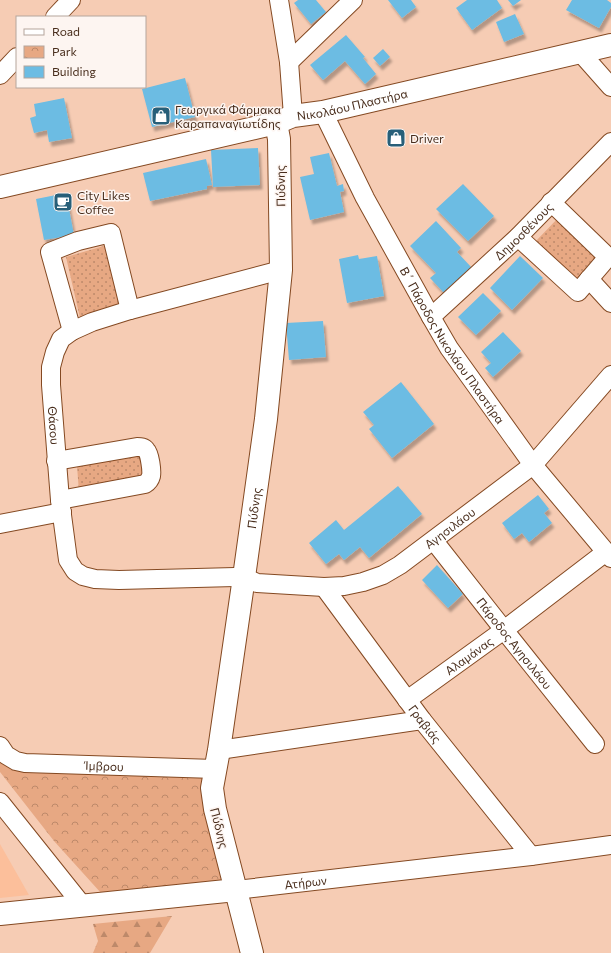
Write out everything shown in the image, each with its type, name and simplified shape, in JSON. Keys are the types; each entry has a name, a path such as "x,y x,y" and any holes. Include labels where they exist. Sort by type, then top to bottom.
{"street":[{"path":"56,16 71,0"},
{"name":"Πύδνης","path":"252,953 215,809 212,788 244,578 266,419 281,270 279,139 285,120 289,62 279,0"},
{"path":"289,62 352,0"},
{"name":"Νικολάου Πλαστήρα","path":"0,187 611,45"},
{"path":"580,52 611,87"},
{"path":"0,76 16,58"},
{"name":"Β΄ Πάροδος Νικολάου Πλαστήρα","path":"323,112 365,198 449,348 533,465 608,555"},
{"name":"Δημοσθένους","path":"431,317 518,237 611,142"},
{"path":"518,237 578,292 608,257 552,202"},
{"path":"72,331 50,252 78,241 111,233 130,310"},
{"name":"Θάσου","path":"244,578 205,577 119,580 95,579 83,576 75,571 68,560 61,506 56,461 50,367 60,339 72,331 92,322 130,310 281,270"},
{"path":"589,279 611,303"},
{"name":"Αγησιλάου","path":"244,578 257,583 324,587 344,586 363,582 383,575 434,541 533,465 611,375"},
{"path":"0,524 145,484 149,481 151,476 149,454 143,447 56,461"},
{"name":"Πάροδος Αγησιλάου","path":"434,541 595,744"},
{"name":"Αλαμάνας","path":"407,700 608,555"},
{"name":"Γραβιάς","path":"324,587 422,720 532,856"},
{"name":"Ίμβρου","path":"0,746 6,756 16,761 25,763 217,759 422,720"},
{"path":"0,802 83,906"},
{"name":"Ατήρων","path":"0,914 236,890 532,856 611,845"}],"shaded area":[{"path":"0,844 29,895 0,898"}],"green space":[{"path":"560,216 609,263 585,288 535,242"},
{"path":"114,243 127,304 80,318 66,257"},
{"path":"148,453 151,480 79,492 77,466"},
{"path":"0,747 7,761 208,773 222,882 101,893 54,841 0,772"},
{"path":"172,916 150,953 93,953 98,941 93,924"}],"building":[{"path":"298,0 316,0 326,12 311,24 294,3"},
{"path":"388,0 411,0 416,7 402,18"},
{"path":"467,0 497,0 502,8 472,30 456,8"},
{"path":"508,0 521,0 513,6"},
{"path":"572,0 607,0 611,3 611,7 599,28 566,10"},
{"path":"515,14 524,34 504,42 496,22"},
{"path":"346,35 365,57 363,58 376,74 365,84 345,61 323,80 310,65"},
{"path":"383,49 390,57 380,66 373,58"},
{"path":"185,78 195,117 152,127 142,89"},
{"path":"64,98 72,138 49,142 47,130 34,133 30,118 36,116 34,104"},
{"path":"258,148 260,185 213,187 211,150"},
{"path":"329,153 337,186 343,184 344,191 340,192 344,212 310,220 300,177 314,174 310,157"},
{"path":"206,159 212,185 207,186 207,189 150,201 143,173"},
{"path":"463,184 494,216 468,241 436,209"},
{"path":"66,193 74,235 44,240 36,199"},
{"path":"436,221 461,248 457,252 472,268 445,294 430,278 436,273 410,246"},
{"path":"358,255 359,259 377,256 384,296 347,303 339,259"},
{"path":"520,256 543,278 512,310 490,288"},
{"path":"483,293 501,311 476,335 458,317"},
{"path":"323,321 326,357 289,360 286,323"},
{"path":"503,332 521,351 493,377 485,368 491,363 481,352"},
{"path":"401,382 434,424 392,458 369,429 374,425 363,412"},
{"path":"398,486 422,514 369,558 360,547 344,560 339,554 326,564 309,543 336,520 344,530"},
{"path":"538,495 549,509 544,513 552,523 529,542 522,533 514,539 502,523"},
{"path":"437,565 463,594 448,608 422,580"}],"place":[{"name":"Γεωργικά Φάρμακα Καραπαναγιωτίδης","path":"161,116"},
{"name":"Driver","path":"396,138"},
{"name":"City Likes Coffee","path":"63,202"}]}
